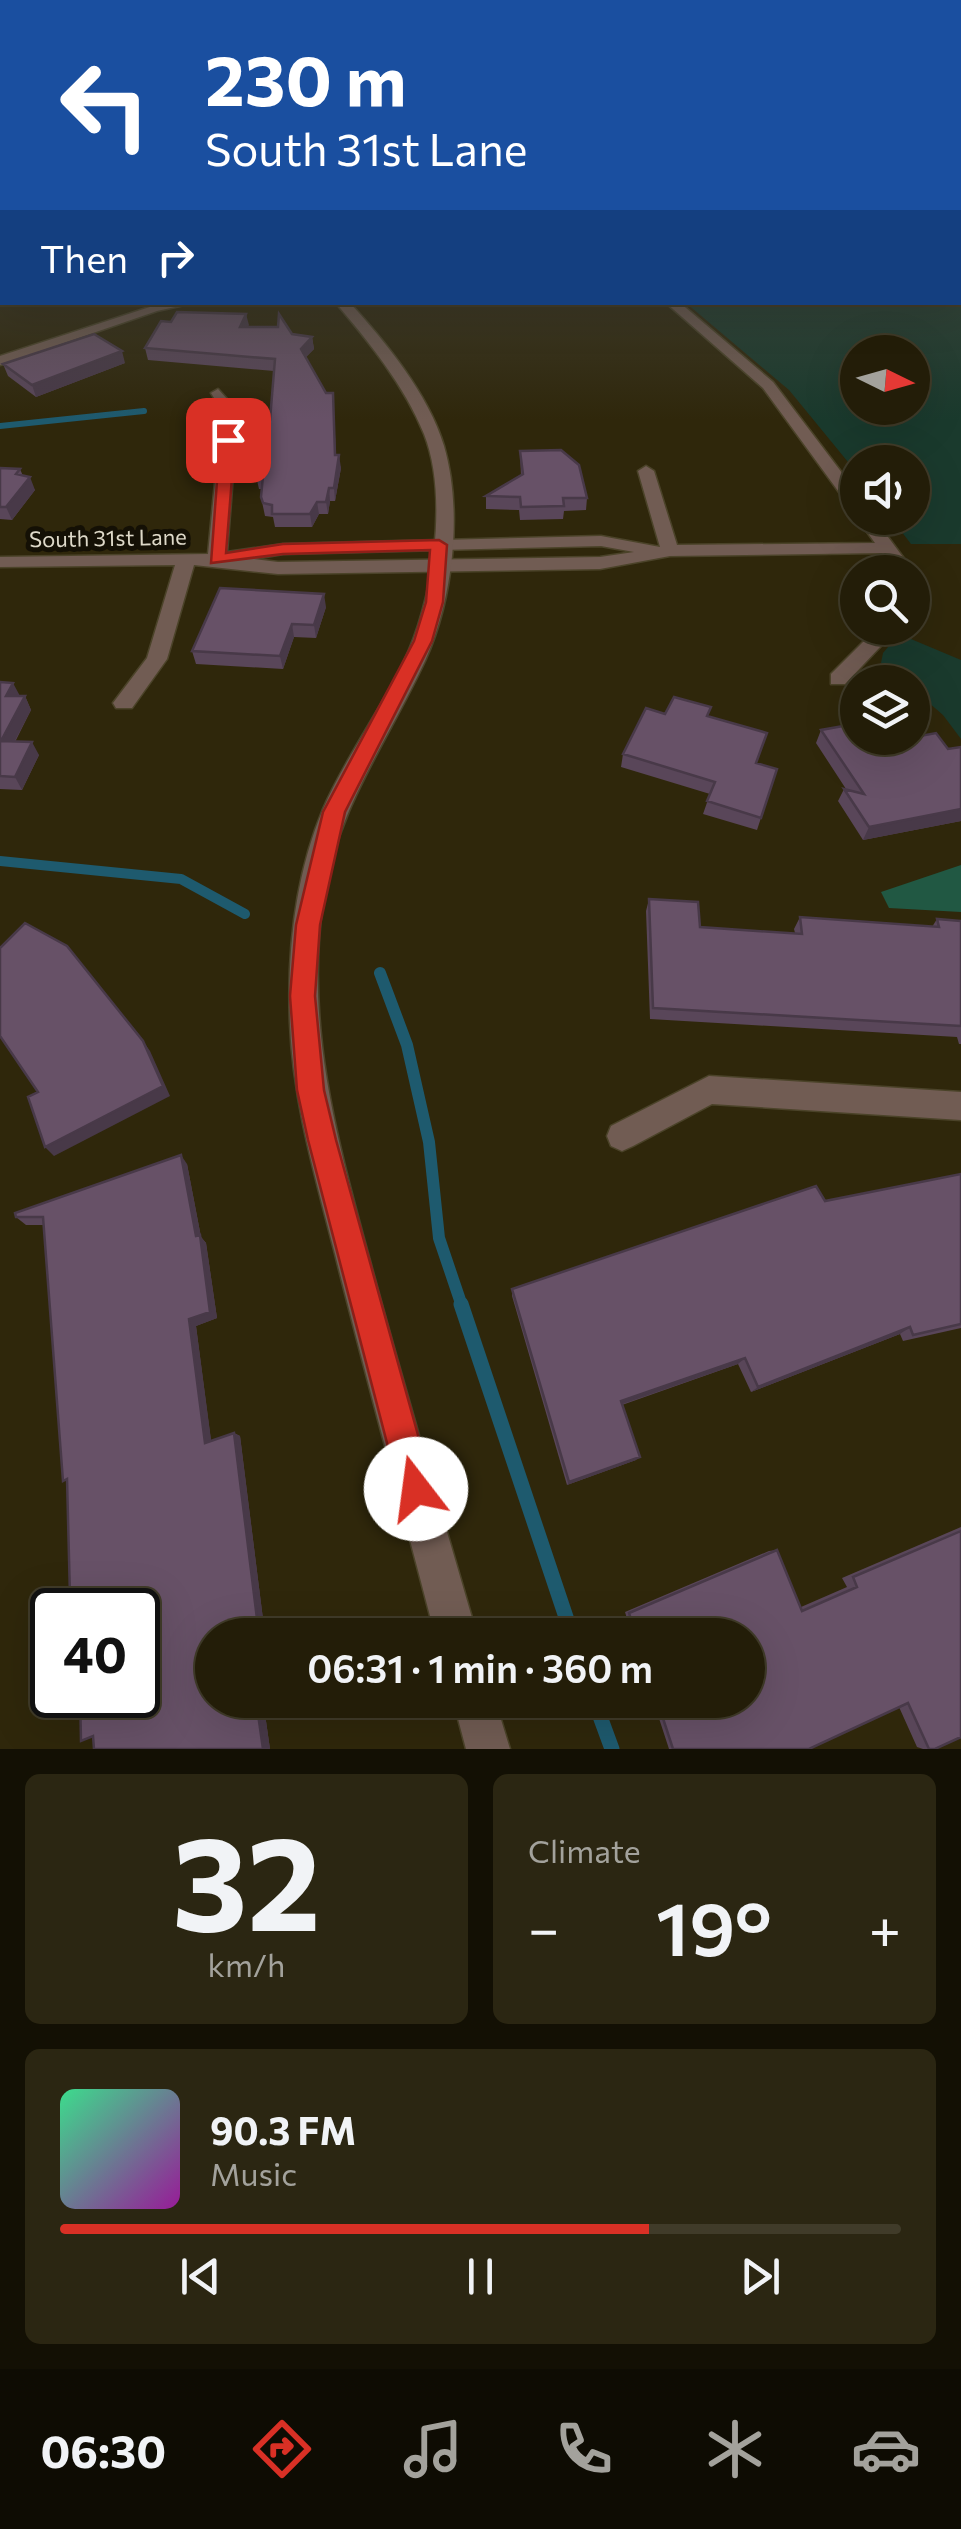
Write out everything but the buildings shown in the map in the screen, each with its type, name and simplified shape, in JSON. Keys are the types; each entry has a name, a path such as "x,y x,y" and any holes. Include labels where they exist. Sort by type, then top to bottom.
{"street":[{"path":"0,361 160,305"},
{"path":"344,305 365,326 432,433 441,490 439,555 435,602 423,641 334,812 308,925 302,996 309,1075 322,1140 451,1618"},
{"path":"674,305 768,384 840,482"},
{"path":"217,559 230,410 218,394"},
{"path":"646,471 670,551"},
{"path":"878,535 893,555"},
{"name":"South 31st Lane","path":"0,562 217,559 278,568 337,557 439,555 551,543 601,542 670,551 888,548"},
{"path":"551,543 553,564"},
{"name":"South 31st Lane","path":"439,555 553,564 600,563 670,551"},
{"path":"124,703 157,659 186,560"},
{"path":"838,679 871,645"},
{"path":"622,1136 709,1090 961,1106"},
{"path":"479,1718 488,1749"}],"green space":[{"path":"688,305 961,305 961,544 911,544 904,535 930,535 930,445 840,445 840,452 789,390"},
{"path":"890,645 925,645 961,660 961,739 930,704 930,665 884,665 883,653"},
{"path":"961,865 961,912 889,908 881,892"}],"waterway":[{"path":"0,426 144,411"},
{"path":"0,861 181,879 245,914"},
{"path":"380,973 407,1045 429,1142 439,1238 462,1306"},
{"path":"461,1304 566,1618"},
{"path":"601,1718 612,1749"}],"route":[{"path":"228,440 217,559 283,549 439,545 435,602 423,641 334,812 308,925 302,996 311,1090 322,1140 416,1489"}]}
